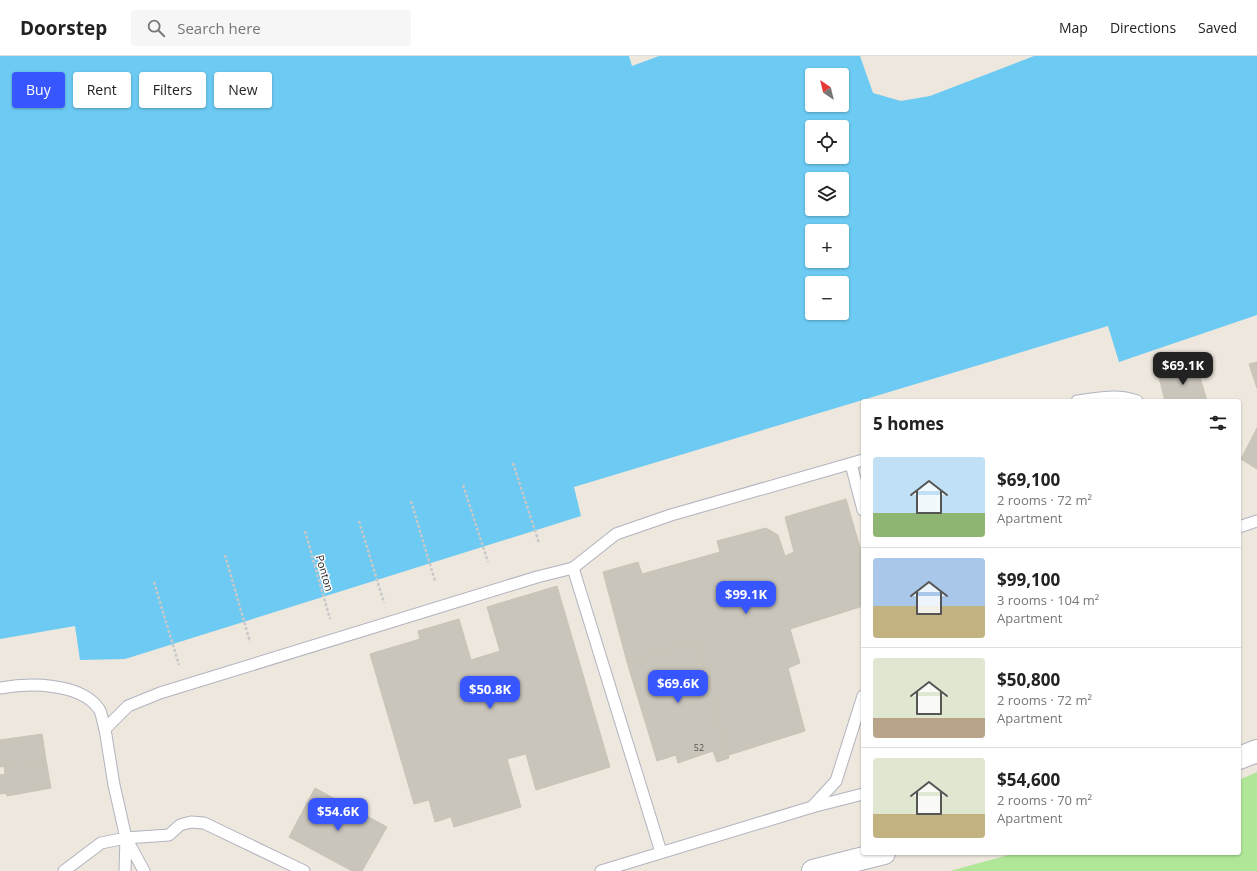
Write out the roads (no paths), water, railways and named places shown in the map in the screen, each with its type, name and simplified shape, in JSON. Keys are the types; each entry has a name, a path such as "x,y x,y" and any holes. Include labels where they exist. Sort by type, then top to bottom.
{"main road":[{"path":"1241,757 1257,751"},
{"path":"813,871 876,855"}],"lane":[{"path":"1095,399 1113,397 1127,397 1132,399"},
{"path":"105,729 128,706 160,693 529,580 573,568 616,534 671,514 861,461"},
{"path":"851,464 861,502"},
{"path":"1241,526 1257,521"},
{"path":"573,568 661,852"},
{"path":"0,688 43,685 68,688 87,699 99,709 105,729 126,838 125,871"},
{"path":"812,807 836,781 861,702"},
{"path":"601,871 812,807 861,795"},
{"path":"64,871 101,843 126,838 169,835 180,825 191,822 204,823 304,871"},
{"path":"126,838 144,871"}],"water":[{"path":"0,56 860,56 873,93 901,101 930,96 1034,56 1257,56 1257,315 1119,362 1108,326 866,399 861,399 861,400 574,487 581,516 125,659 80,660 75,626 0,639"}]}
